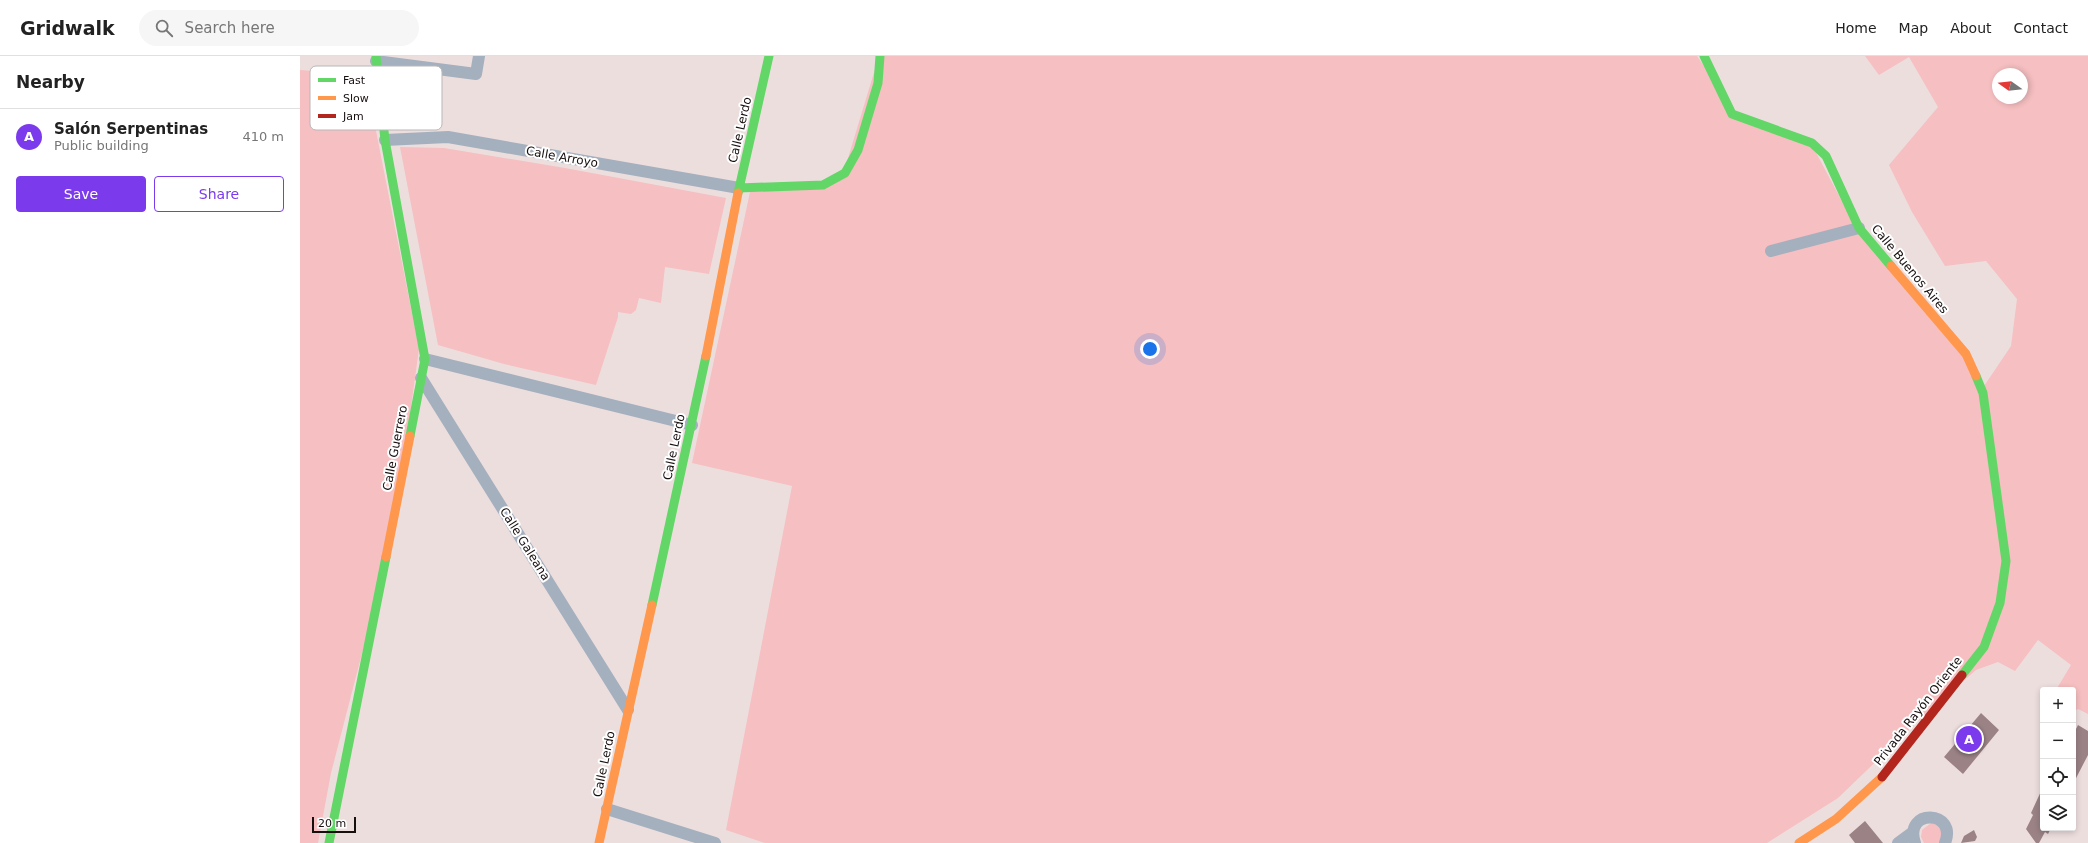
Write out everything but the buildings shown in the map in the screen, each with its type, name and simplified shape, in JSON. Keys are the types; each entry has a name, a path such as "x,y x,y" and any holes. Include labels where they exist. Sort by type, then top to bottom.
{"street":[{"path":"442,69 476,74 479,56"},
{"name":"Calle Lerdo","path":"599,843 692,426 739,188 769,56"},
{"path":"739,188 823,185 845,173 858,150 878,83 880,56"},
{"name":"Calle Buenos Aires","path":"1704,56 1732,114 1812,143 1826,156 1859,228 1966,354 1983,393 2006,561"},
{"path":"376,59 423,66"},
{"name":"Calle Guerrero","path":"329,843 425,359 384,130"},
{"name":"Calle Arroyo","path":"385,140 448,137 739,188"},
{"path":"1771,251 1859,228"},
{"path":"425,359 692,426"},
{"name":"Calle Galeana","path":"421,378 628,710"},
{"name":"Privada Rayón Oriente","path":"1799,843 1836,819 1877,783 1984,647 2000,603 2006,561"},
{"path":"607,809 715,843"},
{"path":"1898,843 1914,837 1920,820 1933,817 1944,824 1947,830 1945,843"}],"shaded area":[{"path":"879,56 1697,56 1738,115 1812,145 1854,224 1964,352 1980,392 2011,346 2017,299 1986,261 1945,266 1912,212 1889,165 1938,107 1909,57 1879,75 1865,56 2088,56 2088,714 2078,709 2076,710 2076,687 2058,687 2071,665 2038,640 2015,671 1998,662 1976,670 1917,722 1838,798 1767,843 765,843 726,830 792,486 692,463 750,192 842,178"},
{"path":"300,70 310,71 310,130 376,130 419,349 394,530 331,773 318,843 300,843"},
{"path":"400,147 444,148 565,168 726,198 709,274 665,267 661,303 639,298 636,310 631,314 618,312 618,317 596,385 504,364 438,345"},
{"path":"1931,823 1938,825 1943,832 1940,843 1924,843 1921,837 1922,830"}],"traffic: fast":[{"path":"376,56 377,66"},
{"path":"738,193 769,56"},
{"path":"739,188 823,185 845,173 858,150 878,83 880,56"},
{"path":"1704,56 1732,114 1812,143 1826,156 1859,228 1891,266"},
{"path":"384,130 425,359 410,436"},
{"path":"652,605 706,356"},
{"path":"1962,675 1984,647 2000,603 2006,561 1983,393 1976,376"},
{"path":"329,843 386,557"}],"traffic: slow":[{"path":"706,356 738,193"},
{"path":"1891,266 1966,354 1976,376"},
{"path":"386,557 410,436"},
{"path":"599,843 652,605"},
{"path":"1799,843 1836,819 1882,777"}],"traffic: jam":[{"path":"1882,777 1962,675"}],"place":[{"name":"Salón Serpentinas","path":"1969,739"}]}
